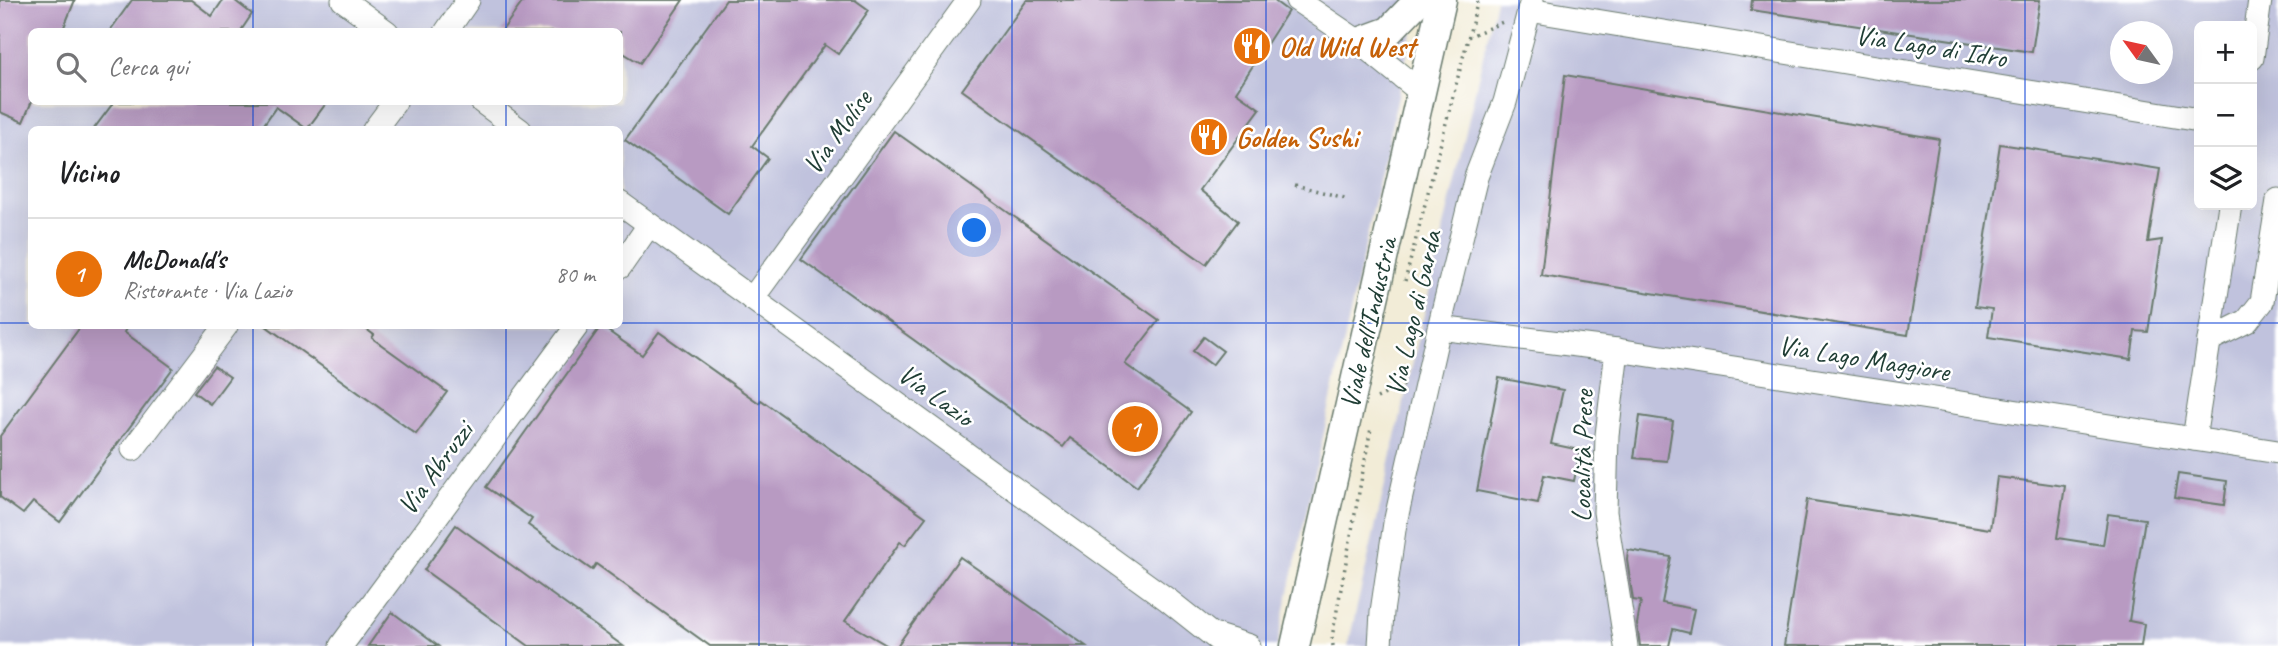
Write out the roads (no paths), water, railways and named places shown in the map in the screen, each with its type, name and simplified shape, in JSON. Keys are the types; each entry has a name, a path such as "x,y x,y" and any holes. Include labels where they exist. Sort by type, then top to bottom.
{"main road":[{"path":"1359,42 1389,31 1419,0"},
{"name":"Viale dell'Industria","path":"1295,646 1442,0"}],"street":[{"path":"343,0 382,28"},
{"path":"449,28 468,0"},
{"name":"Via Molise","path":"752,299 970,0"},
{"path":"1297,0 1359,42 1421,92"},
{"path":"2257,22 2260,0"},
{"name":"Via Lago di Idro","path":"1531,5 2194,119"},
{"name":"Via Lago di Garda","path":"1380,646 1382,612 1395,523 1439,328 1476,177 1505,102 1531,5"},
{"path":"377,126 393,105"},
{"path":"486,105 515,126"},
{"path":"2209,340 2247,321 2262,302 2276,232 2278,200"},
{"name":"Via Lazio","path":"623,205 1222,641 1249,646"},
{"path":"2194,439 2229,210"},
{"path":"623,263 649,225"},
{"name":"Via Lago Maggiore","path":"1439,328 1617,349 2278,452"},
{"path":"133,449 224,329"},
{"name":"Via Abruzzi","path":"341,646 575,329"},
{"name":"Località Prese","path":"1617,349 1607,435 1605,512 1626,646"}],"place":[{"name":"Old Wild West","path":"1252,46"},
{"name":"Golden Sushi","path":"1209,137"},
{"name":"McDonald's","path":"1135,429"}]}
